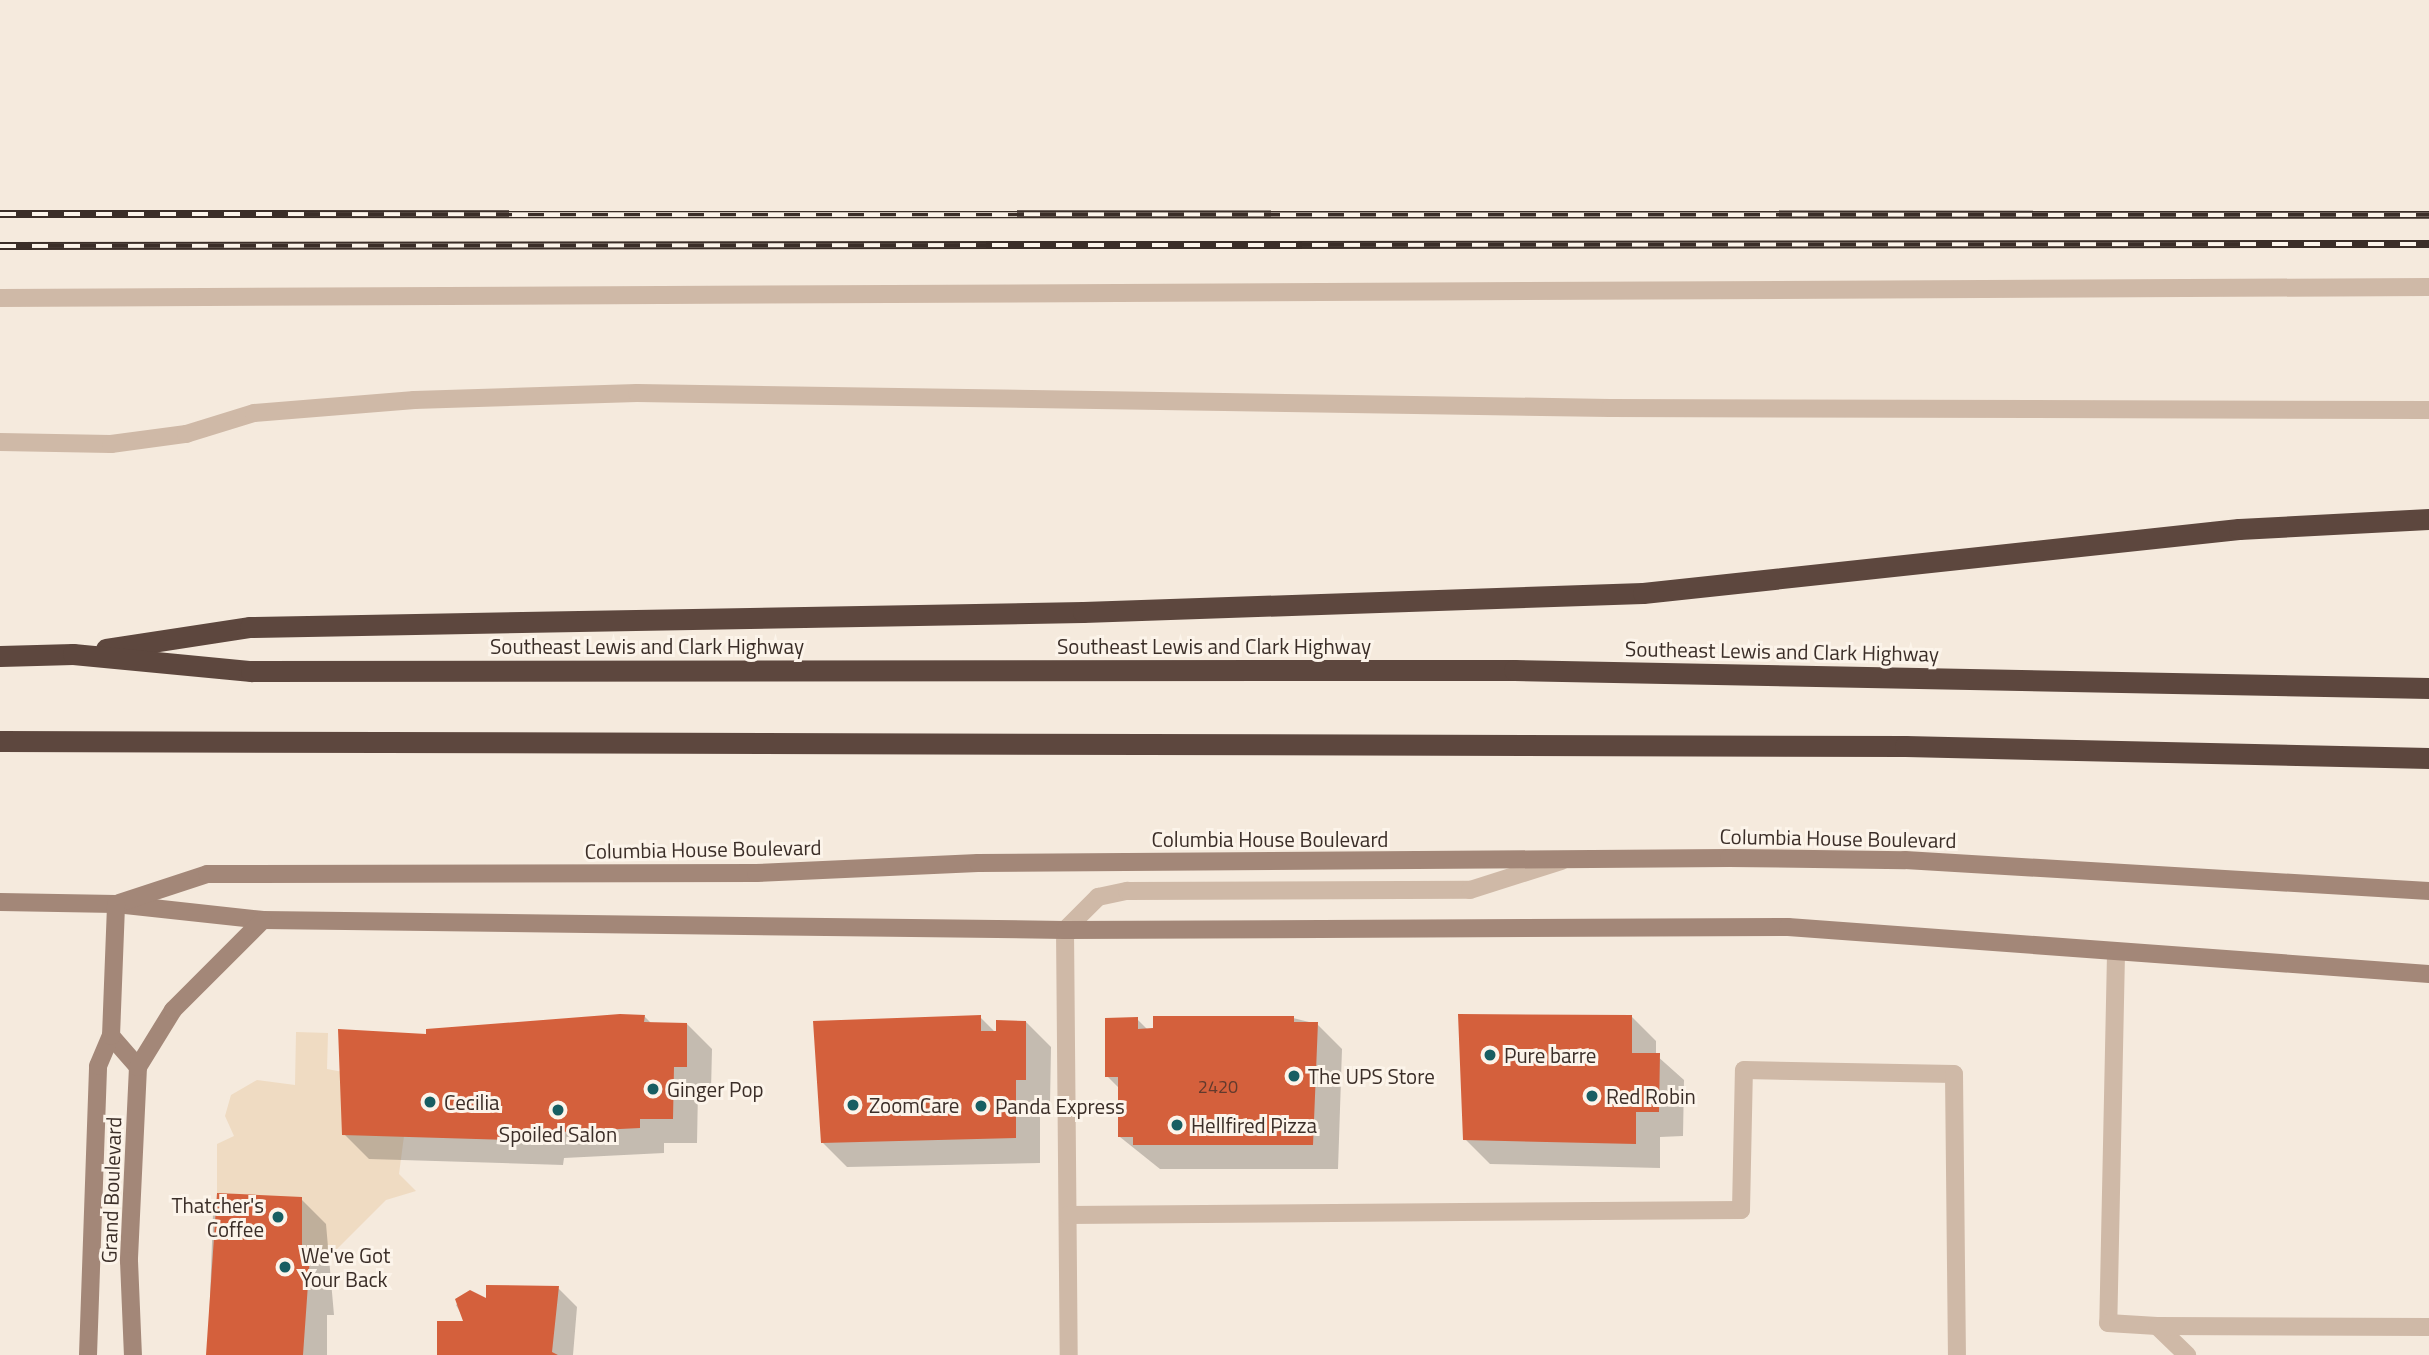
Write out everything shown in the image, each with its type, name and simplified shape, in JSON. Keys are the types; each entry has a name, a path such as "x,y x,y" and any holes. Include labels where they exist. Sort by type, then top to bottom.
{"highway":[{"path":"73,654 250,627 1083,612 1643,593 2239,529 2429,519"},
{"name":"Southeast Lewis and Clark Highway","path":"0,656 73,654 251,671 1514,670 2429,688"},
{"path":"0,741 1905,746 2429,758"}],"main road":[{"name":"Columbia House Boulevard","path":"116,904 207,874 1905,860 2429,891"},
{"name":"Columbia House Boulevard","path":"0,902 116,904 263,920 1065,930 1760,927 2429,974"},
{"name":"Grand Boulevard","path":"88,1355 98,1066 111,1036 116,904"},
{"path":"111,1036 138,1067 173,1010 263,920"},
{"name":"Grand Boulevard","path":"133,1355 129,1261 138,1067"}],"street":[{"path":"0,298 2429,287"},
{"path":"0,442 111,444 186,434 254,413 414,400 637,393 1624,408 2429,410"},
{"path":"1069,1355 1065,930 1098,897 1127,891 1470,890 1561,862"},
{"path":"2116,954 2108,1323 2157,1326 2429,1327"},
{"path":"1068,1215 1741,1210 1744,1070 1954,1074 1957,1355"},
{"path":"2157,1326 2187,1355"}],"shaded area":[{"path":"296,1032 328,1033 327,1069 343,1072 342,1135 404,1136 399,1174 416,1191 386,1200 330,1256 302,1249 301,1198 217,1193 217,1144 234,1136 225,1116 231,1095 257,1080 295,1085"}],"building":[{"path":"620,1014 645,1015 644,1022 687,1023 687,1067 674,1067 673,1119 640,1119 640,1128 539,1133 539,1141 342,1135 338,1029 426,1034 426,1029"},
{"path":"1458,1014 1632,1015 1632,1053 1660,1053 1659,1112 1636,1112 1636,1144 1463,1140"},
{"path":"981,1015 981,1031 996,1031 996,1020 1026,1021 1026,1080 1016,1080 1016,1138 821,1143 813,1021"},
{"path":"1153,1016 1294,1016 1294,1022 1318,1022 1313,1145 1133,1145 1133,1137 1118,1137 1118,1077 1105,1077 1105,1018 1138,1017 1138,1029 1153,1028"},
{"path":"217,1193 302,1197 302,1249 309,1249 310,1256 303,1355 206,1355"},
{"path":"486,1285 559,1286 552,1352 558,1355 437,1355 437,1321 463,1321 455,1299 470,1290 486,1298"}],"railway":[{"path":"0,214 2429,215"},
{"path":"0,246 2429,244"}],"place":[{"name":"Pure barre","path":"1490,1055"},
{"name":"The UPS Store","path":"1294,1076"},
{"name":"Ginger Pop","path":"653,1089"},
{"name":"Red Robin","path":"1592,1096"},
{"name":"Cecilia","path":"430,1102"},
{"name":"ZoomCare","path":"853,1105"},
{"name":"Panda Express","path":"981,1106"},
{"name":"Spoiled Salon","path":"558,1110"},
{"name":"Hellfired Pizza","path":"1177,1125"},
{"name":"Thatcher's Coffee","path":"278,1217"},
{"name":"We've Got Your Back","path":"285,1267"}]}
